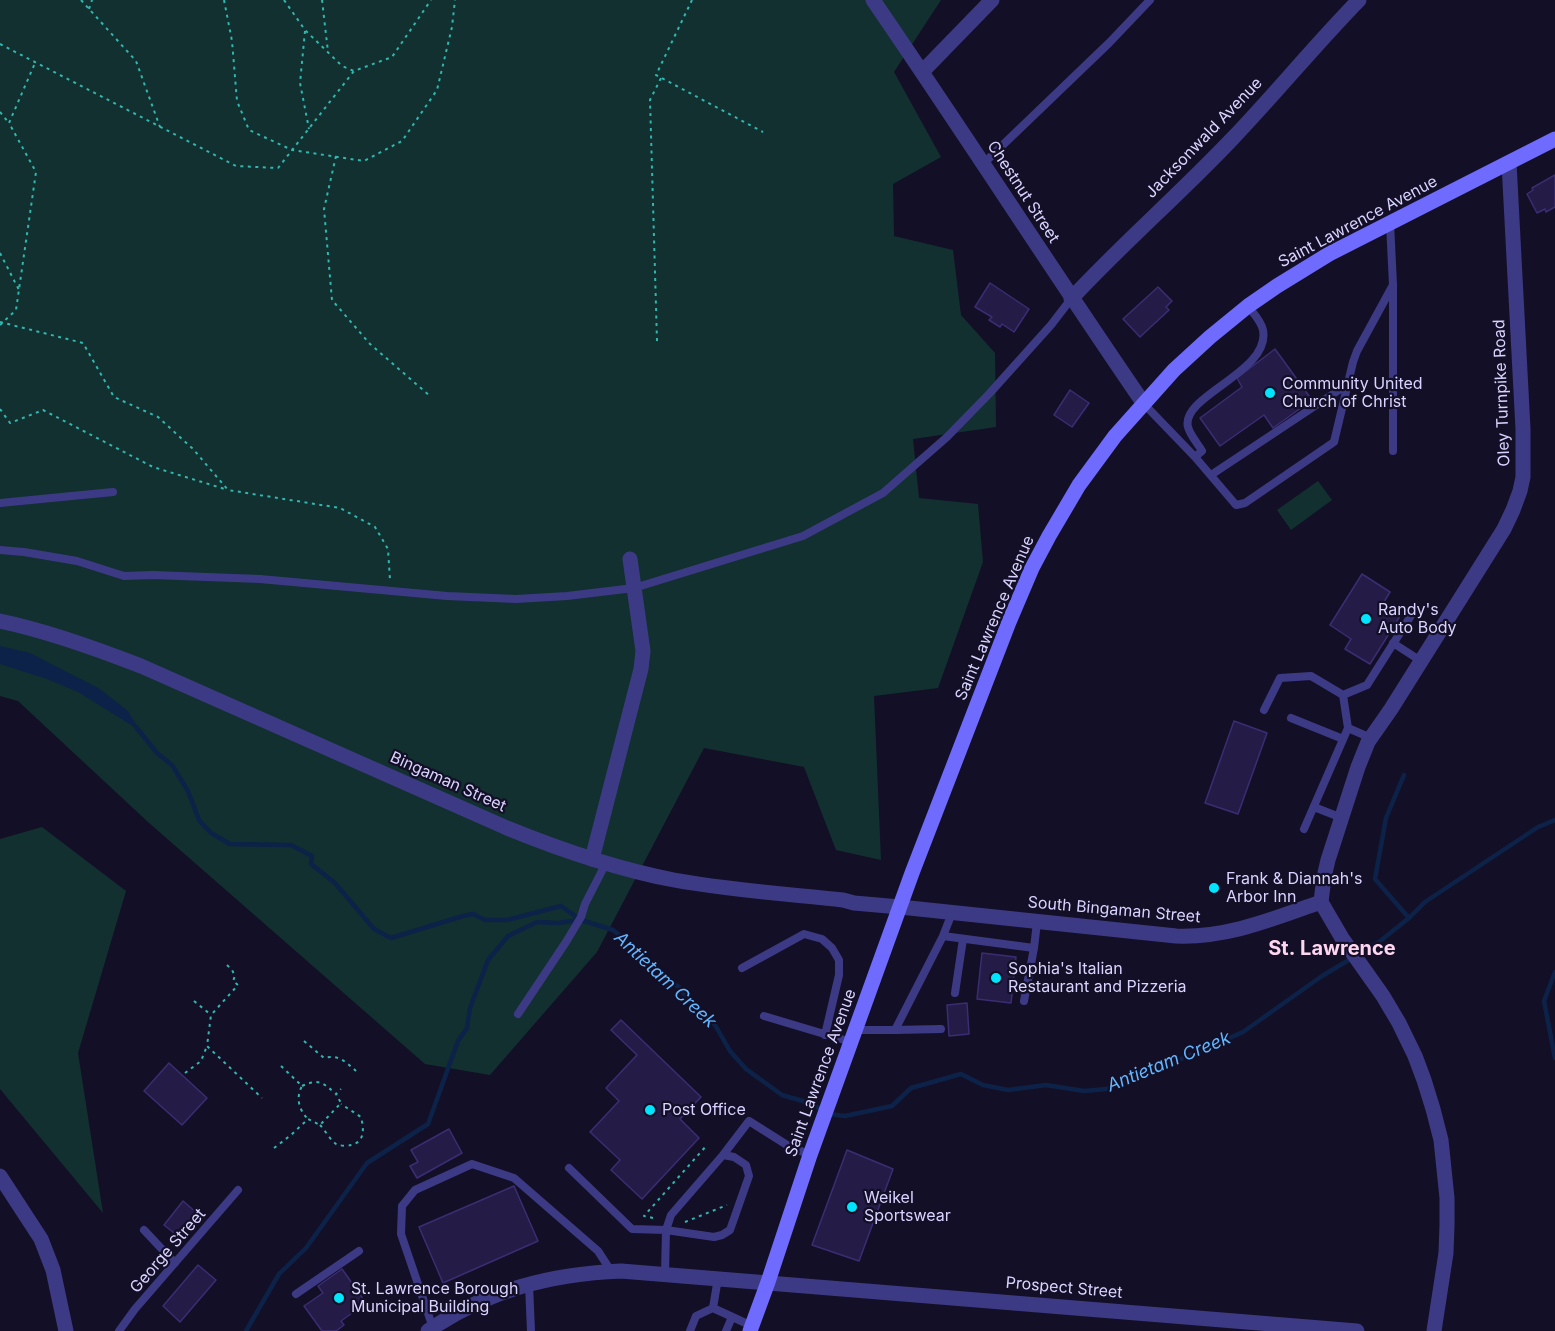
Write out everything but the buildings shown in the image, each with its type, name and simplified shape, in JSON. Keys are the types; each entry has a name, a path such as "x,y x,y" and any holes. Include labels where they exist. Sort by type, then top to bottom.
{"main road":[{"name":"Saint Lawrence Avenue","path":"751,1328 810,1155 900,907 1009,622 1032,568 1079,485 1115,436 1174,370 1248,306 1320,259 1555,139"}],"street":[{"name":"Chestnut Street","path":"873,0 1071,299 1144,404"},
{"path":"922,72 992,0"},
{"name":"Jacksonwald Avenue","path":"1071,299 1233,139 1329,30 1359,0"},
{"name":"Oley Turnpike Road","path":"1321,902 1324,877 1358,767 1371,738 1504,529 1520,490 1523,429 1509,163"},
{"path":"599,861 643,651 630,559"},
{"name":"Bingaman Street","path":"0,621 82,644 141,666 507,828 599,861 664,878 720,887 900,907"},
{"path":"1321,902 1342,938 1399,1023 1415,1056 1442,1140 1448,1225 1434,1331"},
{"name":"South Bingaman Street","path":"900,907 1176,936 1204,936 1251,926 1321,902"},
{"path":"0,1176 41,1239 52,1270 66,1331"},
{"name":"Prospect Street","path":"431,1329 468,1306 502,1293 569,1275 611,1271 768,1282 1225,1325 1358,1331"}],"lane":[{"path":"983,164 1109,43 1150,0"},
{"path":"1390,223 1393,285 1393,451"},
{"path":"1144,404 1196,457 1236,505 1245,503 1334,442 1356,351 1393,285"},
{"path":"0,550 78,561 124,576 153,574 260,579 447,596 516,598 567,596 634,588 803,536 883,493 946,437 989,394 1051,325 1071,299"},
{"path":"1196,457 1202,451 1188,427 1188,417 1198,404 1244,369 1263,342 1261,324 1248,306"},
{"path":"1211,476 1348,384"},
{"path":"0,503 113,492"},
{"path":"1343,695 1367,685 1412,614"},
{"path":"1394,643 1421,661"},
{"path":"1264,710 1280,678 1311,676 1343,695"},
{"path":"1304,829 1347,728 1343,695"},
{"path":"1291,718 1343,739"},
{"path":"1347,728 1371,738"},
{"path":"1314,807 1342,818"},
{"path":"518,1014 576,925 599,861"},
{"path":"895,1030 943,936 952,913"},
{"path":"1024,1001 1037,922"},
{"path":"742,968 804,934 822,939 832,948 839,960 839,975 825,1035"},
{"path":"943,936 1034,948"},
{"path":"955,993 963,939"},
{"path":"764,1016 825,1035 853,1036 895,1030 940,1029"},
{"path":"665,1274 666,1230 671,1215 749,1121 810,1155"},
{"path":"569,1168 632,1229 666,1230 714,1237 730,1230 749,1176 746,1165 734,1157 723,1155"},
{"path":"431,1329 400,1234 402,1206 415,1190 471,1164 514,1178 598,1251 611,1271"},
{"name":"George Street","path":"119,1331 135,1309 238,1190"},
{"path":"144,1230 175,1263"},
{"path":"296,1294 359,1251"},
{"path":"713,1308 719,1278"},
{"path":"530,1284 531,1331"},
{"path":"713,1308 751,1328"},
{"path":"690,1331 696,1316 713,1308"},
{"path":"726,1331 732,1317"}],"path":[{"path":"81,0 136,61 160,127"},
{"path":"89,9 92,0"},
{"path":"224,0 232,41 237,101 249,130 292,150 364,161 402,141 437,90 452,27 455,0"},
{"path":"284,0 305,30 342,66 354,71"},
{"path":"322,0 328,52"},
{"path":"0,44 236,166 278,168 354,71 392,57 431,0"},
{"path":"692,0 656,75 763,132"},
{"path":"305,30 300,83 309,129"},
{"path":"9,123 36,63"},
{"path":"657,341 650,100 661,78"},
{"path":"0,112 9,123 36,172 16,310 1,323"},
{"path":"336,156 324,209 332,300 370,344 430,396"},
{"path":"0,253 19,290"},
{"path":"1,323 83,343 114,397 158,417 193,449 228,490"},
{"path":"0,409 10,423 43,410 153,467 228,490 340,508 375,527 388,549 391,590"},
{"path":"185,1073 201,1061 207,1046 211,1015 238,985 234,981 235,976 232,970 227,965"},
{"path":"194,1001 211,1015"},
{"path":"304,1041 324,1058 344,1059 356,1071"},
{"path":"207,1046 262,1098"},
{"path":"281,1066 302,1086"},
{"path":"314,1081 323,1083 336,1094 340,1103 361,1118 364,1129 361,1139 355,1144 346,1146 336,1144 320,1125 303,1114 298,1104 298,1093 302,1086 314,1081"},
{"path":"336,1094 341,1089"},
{"path":"320,1125 340,1103"},
{"path":"274,1148 308,1119"}],"green space":[{"path":"0,0 941,0 894,72 941,157 893,184 894,236 953,250 961,315 995,353 996,427 913,439 919,498 978,504 983,562 938,688 874,696 881,860 836,850 804,767 704,748 597,952 490,1075 425,1064 148,822 18,701 0,696"},
{"path":"1318,481 1332,500 1291,530 1277,510"},
{"path":"42,827 126,891 78,1053 103,1213 0,1089 0,839"}],"water":[{"path":"0,646 30,653 100,689 128,711 139,730 78,692 0,664"}],"waterway":[{"name":"Antietam Creek","path":"136,727 157,753 172,765 188,791 199,820 211,833 230,844 291,845 312,856 311,864 335,883 374,929 391,938 473,914 485,920 507,920 561,906 581,920 613,930 639,951 666,979 679,987 691,1004 706,1015 715,1025 730,1051 746,1069 782,1095 810,1103 822,1110"},
{"path":"1404,775 1386,818 1375,879 1409,918"},
{"name":"Antietam Creek","path":"829,1114 845,1116 892,1106 911,1088 961,1074 983,1085 1008,1090 1046,1085 1084,1091 1106,1089 1193,1054 1243,1032 1322,976 1379,942 1425,902 1538,827 1555,820"},
{"path":"246,1331 279,1274 306,1248 367,1163 428,1124 458,1041 467,1028 470,1008 488,960 508,936 537,922 558,923 578,920"},
{"path":"1555,972 1544,1001 1555,1058"}],"place":[{"name":"Community United Church of Christ","path":"1270,393"},
{"name":"Randy's Auto Body","path":"1366,619"},
{"name":"Frank & Diannah's Arbor Inn","path":"1214,888"},
{"name":"Sophia's Italian Restaurant and Pizzeria","path":"996,978"},
{"name":"Post Office","path":"650,1110"},
{"name":"Weikel Sportswear","path":"852,1207"},
{"name":"St. Lawrence Borough Municipal Building","path":"339,1298"}],"district":[{"name":"St. Lawrence","path":"1332,949"}]}
